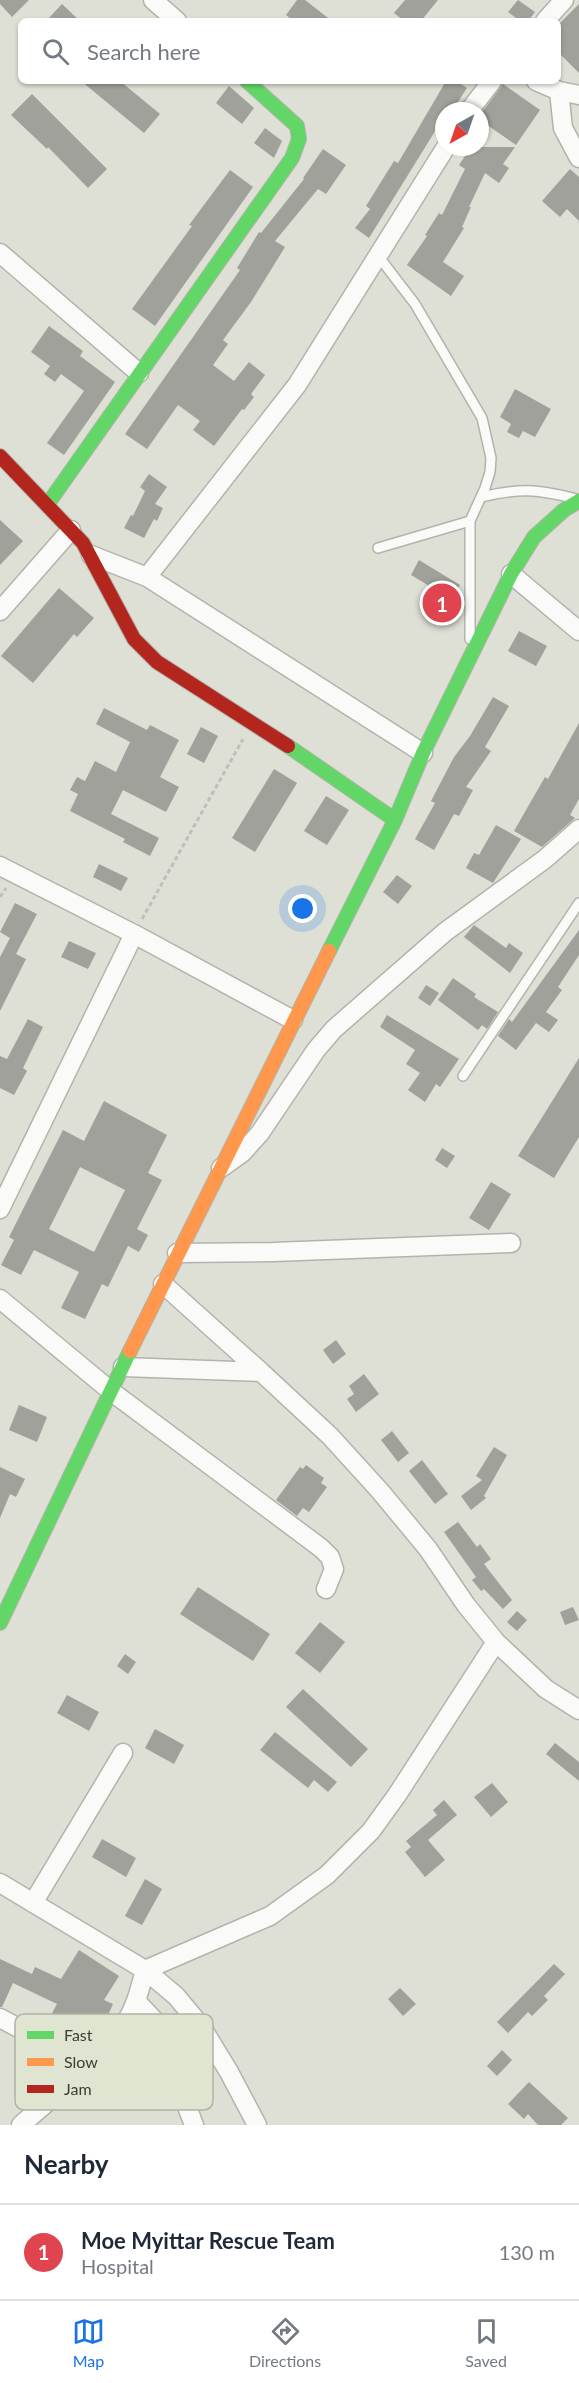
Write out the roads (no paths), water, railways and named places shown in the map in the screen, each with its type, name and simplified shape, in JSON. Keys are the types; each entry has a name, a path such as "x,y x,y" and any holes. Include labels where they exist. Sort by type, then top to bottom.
{"street":[{"path":"153,0 174,18"},
{"path":"548,18 564,0"},
{"path":"47,505 292,158 298,146 297,126 250,84"},
{"path":"476,102 490,84"},
{"path":"543,84 559,91 579,95"},
{"path":"559,91 563,128 579,158"},
{"path":"147,577 297,385 441,156"},
{"path":"0,254 139,373"},
{"path":"0,456 71,530 91,555 122,620 143,650 157,662 251,722 395,820"},
{"path":"0,1623 177,1253 395,820 423,753 511,574 534,537 564,510 579,500"},
{"path":"0,611 71,530"},
{"path":"91,555 147,577 423,753"},
{"path":"511,574 579,631"},
{"path":"220,1169 242,1153 260,1134 316,1050 334,1029 445,932 545,859 579,829"},
{"path":"0,866 134,934 293,1020"},
{"path":"0,1209 134,934"},
{"path":"177,1253 273,1252 511,1243"},
{"path":"164,1284 330,1436 428,1549 466,1605 496,1642 546,1689 579,1710"},
{"path":"0,1299 112,1392 321,1548 330,1557 334,1569 326,1589"},
{"path":"123,1367 261,1372"},
{"path":"145,1970 270,1916 327,1875 378,1822 496,1642"},
{"path":"33,1903 123,1753"},
{"path":"0,1883 145,1970 176,1996 191,2014"},
{"path":"130,2014 145,1970"},
{"path":"136,2001 148,2014"},
{"path":"0,2018 15,2026"},
{"path":"213,2046 257,2125"},
{"path":"21,2125 38,2110"},
{"path":"188,2110 194,2125"}],"lane":[{"path":"379,257 415,304 482,418 492,458 490,472 470,521 470,658"},
{"path":"481,497 521,489 537,490 579,500"},
{"path":"378,548 470,521"},
{"path":"463,1076 579,903"}],"place":[{"name":"Moe Myittar Rescue Team","path":"442,603"}]}
